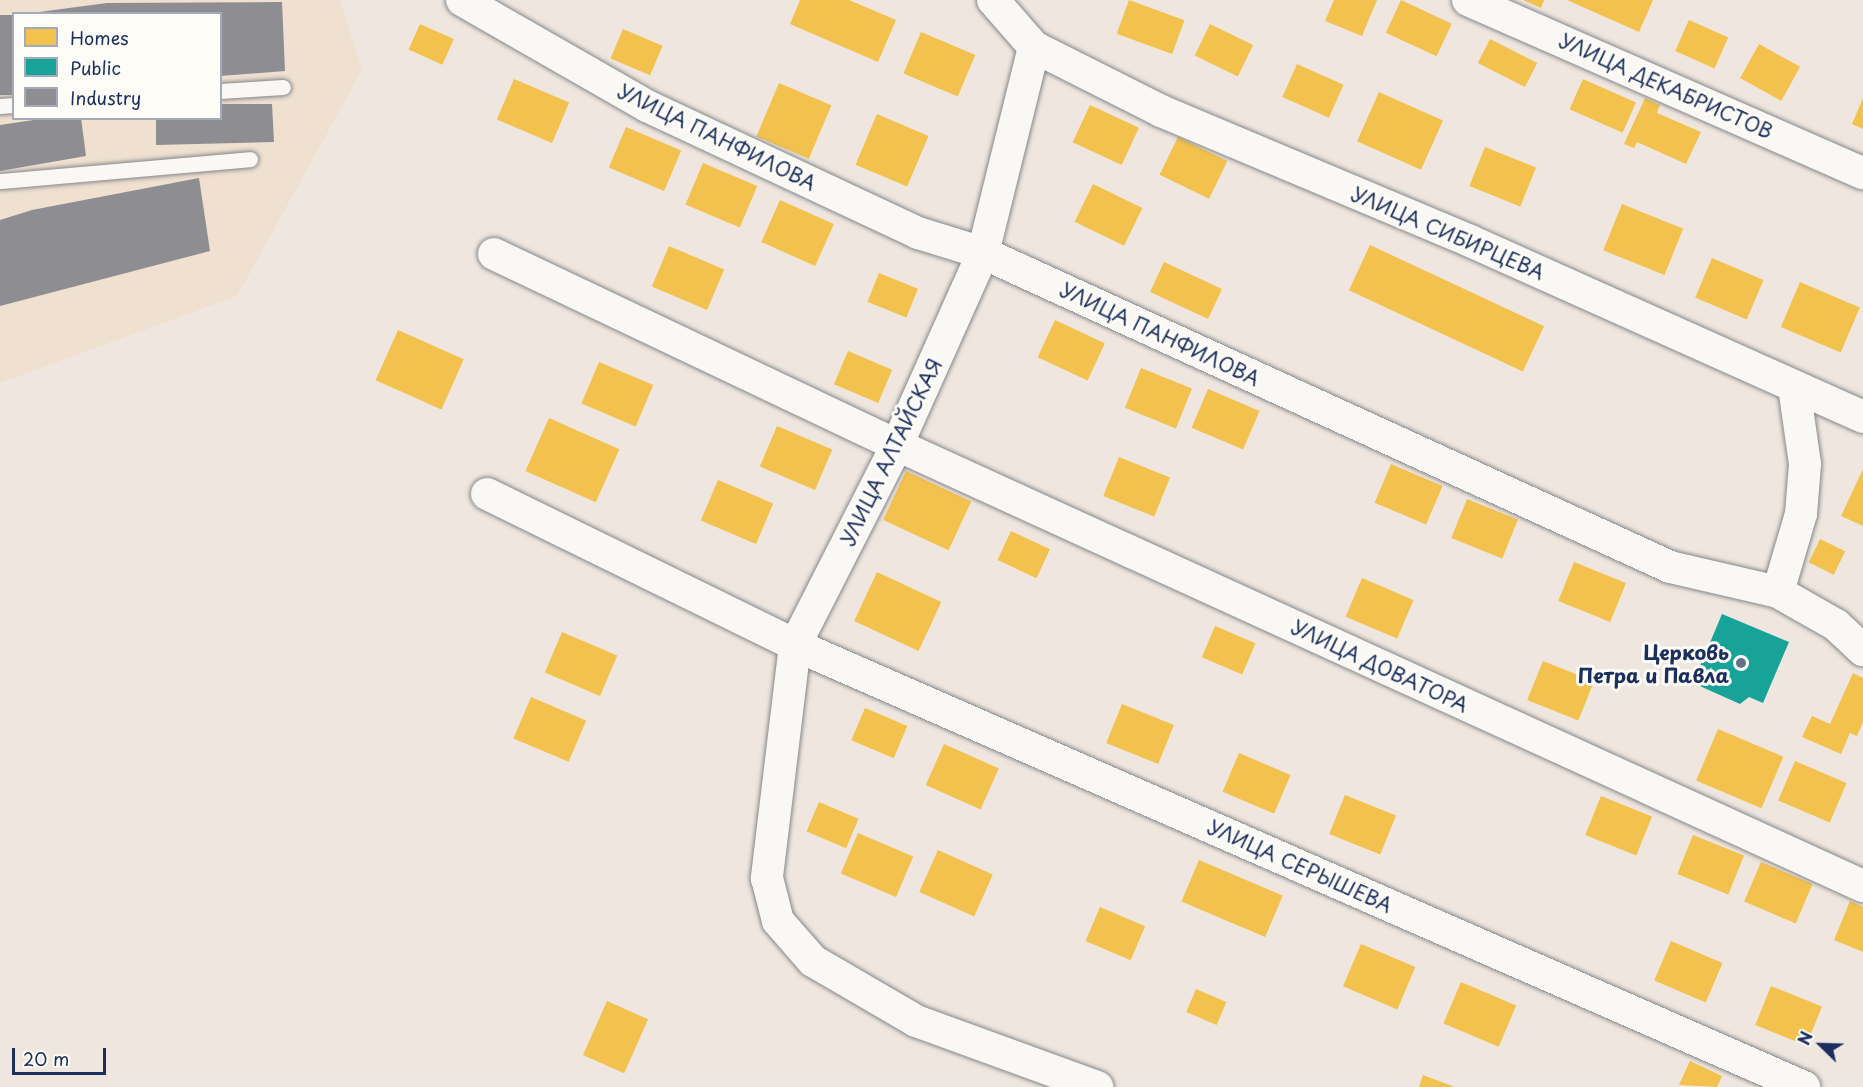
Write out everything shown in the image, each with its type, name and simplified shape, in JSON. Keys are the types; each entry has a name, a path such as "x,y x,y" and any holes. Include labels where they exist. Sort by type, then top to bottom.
{"street":[{"name":"УЛИЦА ПАНФИЛОВА","path":"462,0 647,106 918,233 983,253 1670,567 1778,592 1836,625 1863,651"},
{"path":"993,0 1034,47"},
{"name":"УЛИЦА ДЕКАБРИСТОВ","path":"1468,0 1863,173"},
{"name":"УЛИЦА АЛТАЙСКАЯ","path":"1034,47 983,253 897,445 795,645 766,862 778,921 813,961 916,1021 1097,1087"},
{"name":"УЛИЦА СИБИРЦЕВА","path":"1034,47 1161,111 1470,241 1863,417"},
{"name":"УЛИЦА ДОВАТОРА","path":"494,254 897,445 1863,886"},
{"path":"1778,592 1801,514 1803,494 1805,464 1794,387"},
{"name":"УЛИЦА СЕРЫШЕВА","path":"487,494 795,645 1804,1087"}],"lane":[{"path":"222,91 283,87"},
{"path":"0,181 250,159"}],"shaded area":[{"path":"0,0 340,0 362,70 237,296 0,383"}],"building: Homes":[{"path":"800,0 849,0 896,20 878,62 790,24"},
{"path":"1129,0 1184,20 1172,54 1117,34"},
{"path":"1334,0 1377,0 1362,36 1325,21"},
{"path":"1401,0 1452,24 1437,56 1386,33"},
{"path":"1523,0 1544,0 1541,8"},
{"path":"1567,0 1653,0 1639,32"},
{"path":"1689,20 1728,37 1714,69 1675,51"},
{"path":"420,24 454,39 442,65 409,50"},
{"path":"1210,24 1253,45 1238,76 1195,55"},
{"path":"623,29 663,46 650,75 610,58"},
{"path":"921,32 975,55 958,96 903,73"},
{"path":"1490,39 1537,63 1525,87 1478,63"},
{"path":"1759,44 1800,67 1781,101 1740,78"},
{"path":"1297,64 1344,85 1329,118 1282,97"},
{"path":"514,79 569,102 552,143 497,120"},
{"path":"1583,79 1636,103 1623,133 1570,109"},
{"path":"779,83 831,105 809,159 756,136"},
{"path":"1379,92 1443,120 1421,170 1357,141"},
{"path":"1645,98 1660,105 1657,113 1701,132 1686,164 1637,142 1634,148 1624,144"},
{"path":"1863,98 1863,129 1852,124"},
{"path":"1090,105 1139,128 1122,165 1073,142"},
{"path":"877,114 929,136 907,187 856,165"},
{"path":"626,127 681,150 664,191 609,168"},
{"path":"1178,137 1227,161 1209,199 1160,175"},
{"path":"1485,147 1536,168 1520,207 1469,186"},
{"path":"703,163 757,186 740,227 685,204"},
{"path":"1093,184 1142,208 1124,246 1075,222"},
{"path":"780,200 834,224 815,266 761,242"},
{"path":"1622,204 1683,229 1664,275 1603,250"},
{"path":"1370,245 1544,326 1523,371 1349,290"},
{"path":"669,246 724,269 707,310 652,287"},
{"path":"1712,258 1764,280 1747,319 1695,298"},
{"path":"1164,262 1222,289 1208,319 1150,292"},
{"path":"879,273 918,289 906,317 867,302"},
{"path":"1800,282 1860,307 1841,353 1781,327"},
{"path":"1055,320 1105,343 1088,380 1038,357"},
{"path":"398,330 464,359 441,410 376,380"},
{"path":"848,351 892,370 878,403 834,384"},
{"path":"599,362 653,385 636,426 581,403"},
{"path":"1141,368 1192,389 1176,428 1125,408"},
{"path":"1208,389 1260,411 1243,450 1192,428"},
{"path":"549,418 619,449 596,502 525,471"},
{"path":"777,426 832,449 815,490 760,467"},
{"path":"1119,457 1170,478 1154,517 1103,496"},
{"path":"1391,464 1443,486 1426,525 1375,503"},
{"path":"1863,469 1863,526 1841,516"},
{"path":"906,471 971,501 948,550 883,520"},
{"path":"718,480 773,503 756,544 701,521"},
{"path":"1467,499 1518,520 1502,559 1451,538"},
{"path":"1011,531 1050,549 1036,578 997,560"},
{"path":"1820,539 1845,551 1834,575 1809,562"},
{"path":"1574,562 1626,583 1610,622 1558,601"},
{"path":"877,572 941,602 919,651 854,621"},
{"path":"1362,578 1414,600 1397,639 1346,617"},
{"path":"1215,626 1256,643 1242,674 1202,657"},
{"path":"562,632 617,655 600,696 545,673"},
{"path":"1744,650 1755,655 1760,666 1755,677 1744,682 1733,677 1728,666 1733,655"},
{"path":"1543,661 1594,682 1578,721 1527,700"},
{"path":"1853,673 1863,678 1863,722 1857,736 1850,733 1841,754 1802,737 1812,716 1830,724"},
{"path":"531,697 586,720 569,762 513,738"},
{"path":"1122,704 1174,725 1158,764 1106,743"},
{"path":"865,708 907,726 894,758 851,740"},
{"path":"1718,729 1783,757 1761,808 1696,781"},
{"path":"944,744 999,768 981,810 926,785"},
{"path":"1239,753 1291,775 1274,814 1223,792"},
{"path":"1795,761 1847,783 1830,822 1778,801"},
{"path":"1345,795 1396,816 1380,855 1329,834"},
{"path":"1601,796 1652,817 1636,856 1585,835"},
{"path":"819,802 859,819 846,848 806,831"},
{"path":"858,833 913,856 896,897 841,874"},
{"path":"1693,835 1744,856 1728,895 1677,874"},
{"path":"938,850 993,874 974,916 919,892"},
{"path":"1199,860 1283,896 1265,937 1181,901"},
{"path":"1761,862 1813,884 1796,923 1744,902"},
{"path":"1850,901 1863,907 1863,952 1834,940"},
{"path":"1100,907 1145,926 1131,960 1086,941"},
{"path":"1671,941 1723,963 1706,1002 1654,981"},
{"path":"1361,944 1415,967 1397,1009 1343,986"},
{"path":"1461,982 1516,1005 1499,1047 1443,1023"},
{"path":"1771,986 1822,1007 1806,1046 1755,1025"},
{"path":"1196,989 1226,1002 1217,1025 1186,1012"},
{"path":"607,1001 648,1019 624,1073 583,1055"},
{"path":"1690,1061 1722,1076 1717,1087 1679,1085"},
{"path":"1423,1075 1455,1087 1419,1087"}],"building: Public":[{"name":"Церковь Петра и Павла","path":"1722,614 1789,642 1763,703 1749,697 1740,704 1693,683"}],"building: Industry":[{"path":"282,2 285,71 222,76 222,12 39,12 107,3"},
{"path":"0,15 12,15 12,95 0,95"},
{"path":"222,104 272,104 274,142 156,145 156,120 222,120"},
{"path":"34,120 81,120 86,156 0,171 0,125"},
{"path":"199,178 210,251 0,306 0,220 32,210"}],"place":[{"name":"Церковь Петра и Павла","path":"1741,663"}]}
